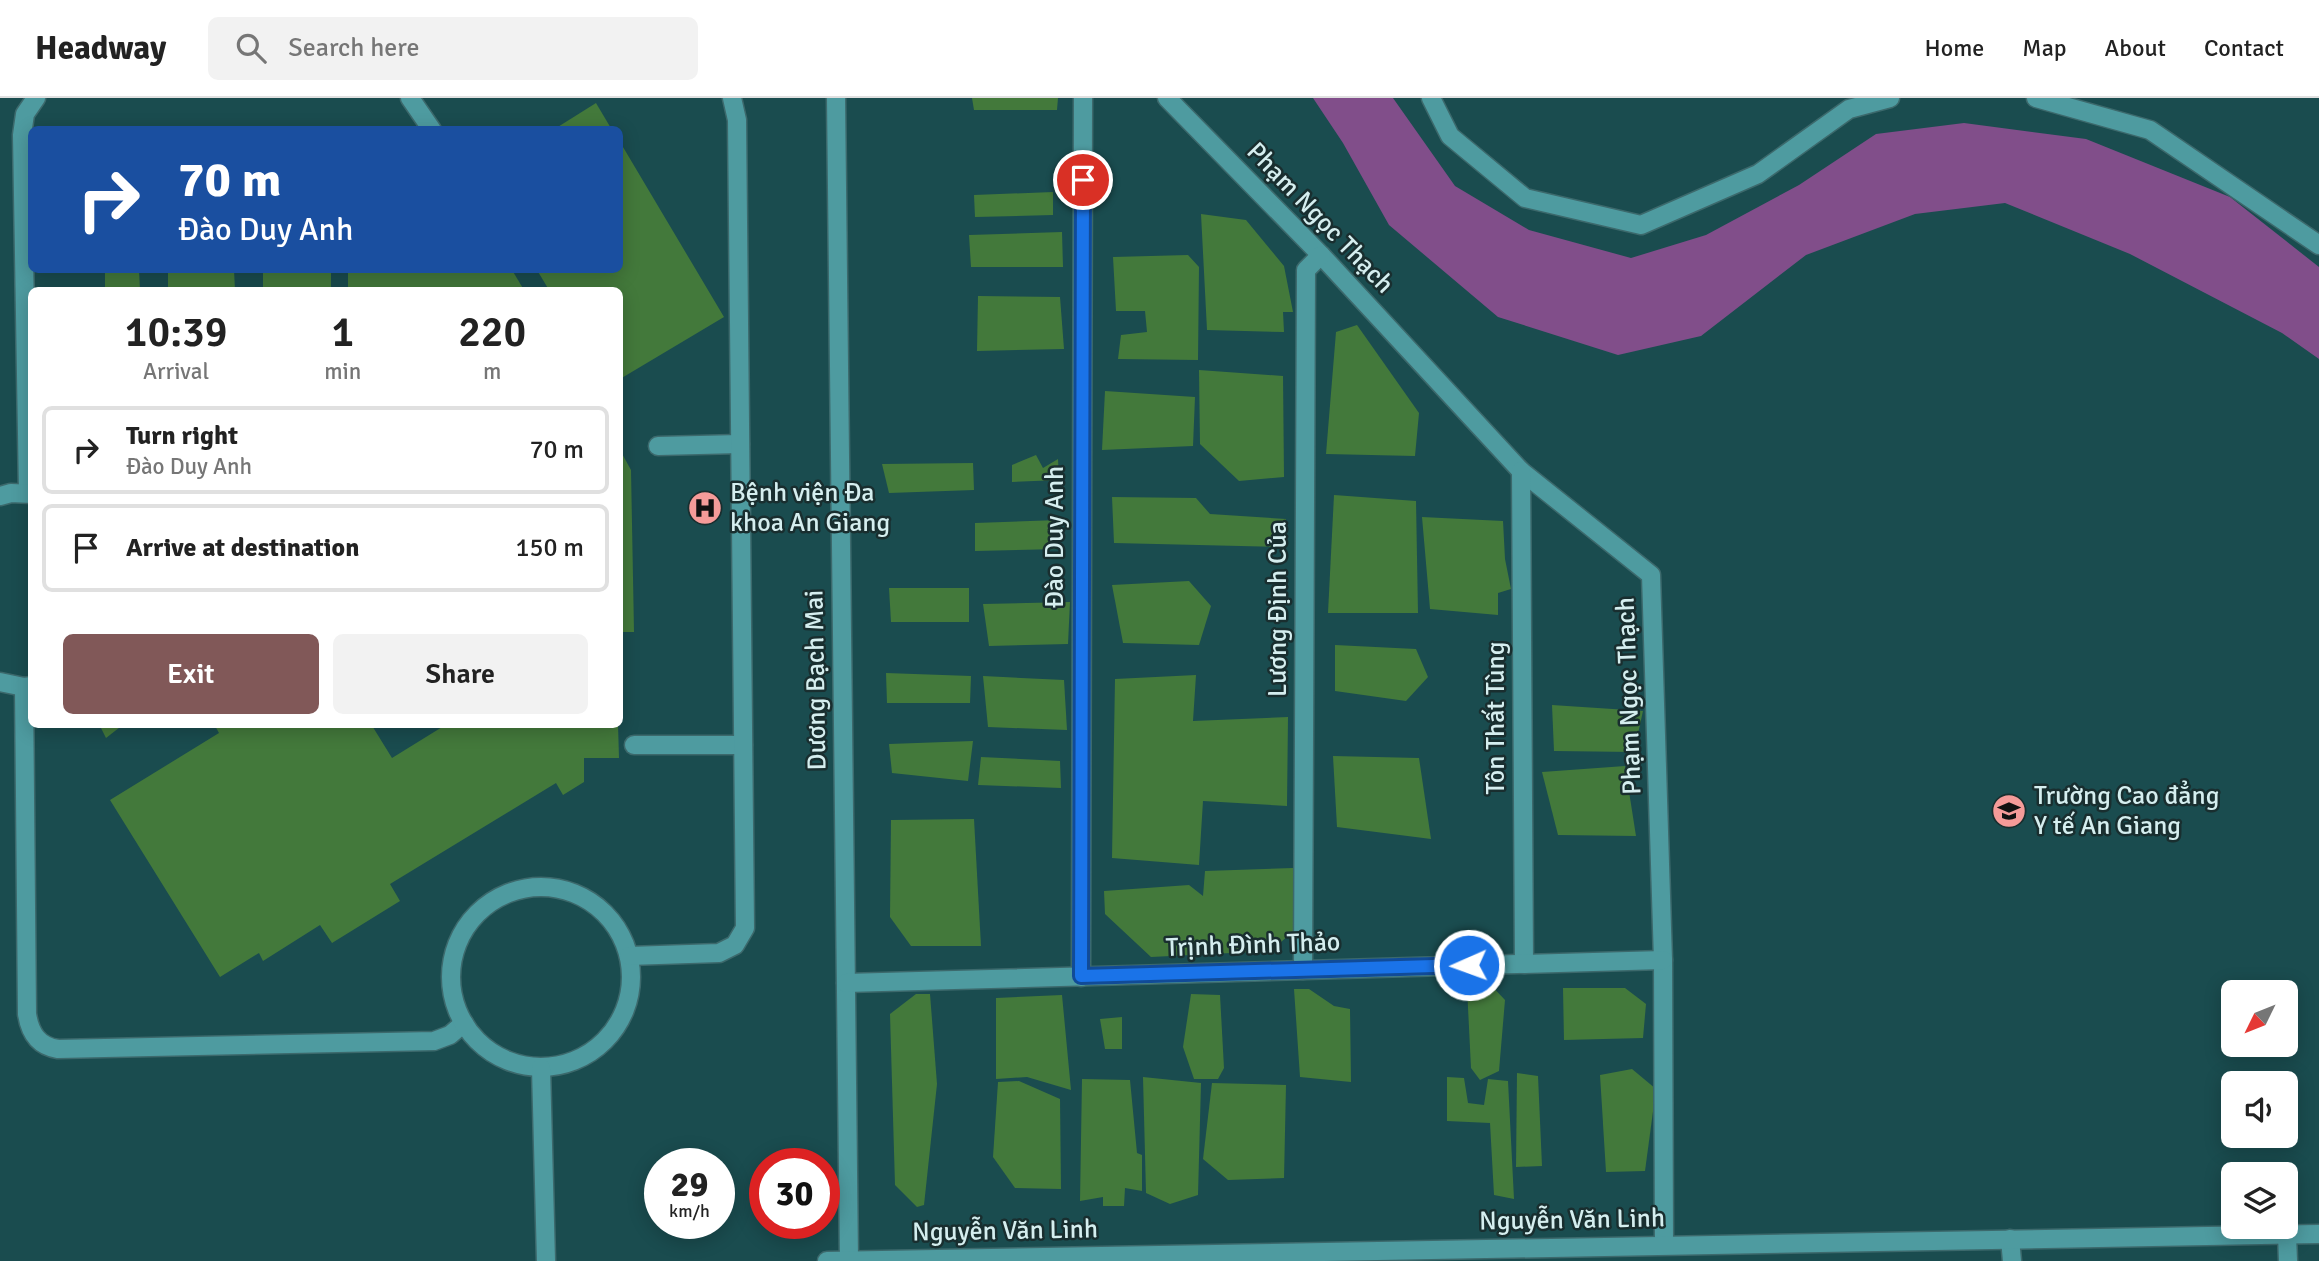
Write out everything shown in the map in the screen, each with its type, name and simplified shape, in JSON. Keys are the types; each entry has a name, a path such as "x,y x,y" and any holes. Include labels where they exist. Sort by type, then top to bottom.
{"street":[{"path":"28,404 22,135 25,114 36,98"},
{"path":"410,98 429,126"},
{"path":"629,956 719,953 735,946 745,928 737,120 732,98"},
{"name":"Dương Bạch Mai","path":"836,98 849,1261"},
{"name":"Đào Duy Anh","path":"1081,976 1083,98"},
{"name":"Phạm Ngọc Thạch","path":"1167,98 1321,255 1521,471 1651,575 1663,960 1664,1244"},
{"path":"1431,98 1450,136 1525,198 1641,225 1758,174 1849,109 1890,98"},
{"path":"2036,98 2150,130 2319,245"},
{"name":"Lương Định Của","path":"1303,970 1306,270 1321,255"},
{"path":"658,446 740,444"},
{"name":"Tôn Thất Tùng","path":"1521,471 1524,964"},
{"path":"0,496 11,493 28,494"},
{"path":"0,682 28,686 27,1014 29,1027 46,1047 58,1049 434,1041 450,1035 464,1023"},
{"path":"634,745 743,745"},
{"path":"537,887 568,891 595,905 616,928 629,956 632,983 626,1010 612,1034 593,1052 568,1064 541,1068 511,1062 484,1047 464,1023 453,995 452,963 458,944 462,934 481,910 507,893 537,887"},
{"name":"Trịnh Đình Thảo","path":"846,984 1663,960"},
{"path":"541,1068 546,1261"},
{"name":"Nguyễn Văn Linh","path":"2298,1235 2319,1234"},
{"name":"Nguyễn Văn Linh","path":"827,1261 2221,1236"},
{"path":"2010,1239 2012,1261"},
{"path":"2287,1239 2288,1261"}],"shaded area":[{"path":"1313,98 1393,98 1455,186 1529,230 1631,258 1706,235 1799,185 1876,134 1964,123 2086,139 2230,197 2319,267 2319,359 2282,333 2130,254 2005,203 1915,214 1806,255 1701,336 1618,355 1498,317 1389,225 1343,143"}],"building":[{"path":"972,98 1058,98 1057,110 974,110"},
{"path":"596,103 610,126 559,126"},
{"path":"623,147 724,317 623,377 623,287 547,287 539,273 623,273"},
{"path":"1053,192 1053,215 975,217 974,195"},
{"path":"1201,214 1246,220 1284,266 1293,312 1283,312 1284,332 1207,330"},
{"path":"1062,232 1063,267 971,267 969,235"},
{"path":"1188,255 1199,267 1198,360 1118,359 1121,335 1147,332 1145,311 1116,311 1113,257"},
{"path":"105,273 139,273 140,287 105,287"},
{"path":"168,273 234,273 235,287 168,287"},
{"path":"263,273 331,273 331,287 263,287"},
{"path":"348,273 514,273 522,287 348,287"},
{"path":"978,296 1060,297 1064,349 977,351"},
{"path":"1357,325 1419,413 1415,456 1326,454 1336,332"},
{"path":"1199,370 1283,376 1284,477 1239,481 1200,444"},
{"path":"1105,391 1195,397 1193,446 1102,450"},
{"path":"623,455 631,470 634,632 623,632"},
{"path":"1036,455 1043,468 1058,459 1059,480 1012,482 1012,465"},
{"path":"973,463 974,490 889,493 882,464"},
{"path":"1334,495 1416,501 1418,613 1328,613"},
{"path":"1112,497 1196,498 1210,514 1286,519 1282,547 1114,543"},
{"path":"1422,517 1503,521 1505,559 1511,589 1498,593 1498,615 1430,609"},
{"path":"1059,520 1060,549 975,551 975,523"},
{"path":"1189,581 1211,606 1199,645 1123,643 1112,585"},
{"path":"889,588 969,588 969,622 891,622"},
{"path":"1070,602 1068,644 989,646 983,604"},
{"path":"1335,645 1416,649 1428,677 1406,701 1335,691"},
{"path":"886,673 971,676 970,703 887,703"},
{"path":"1196,675 1193,721 1288,717 1287,806 1203,801 1199,865 1112,858 1115,679"},
{"path":"983,676 1064,680 1067,730 988,727"},
{"path":"1552,705 1643,711 1634,752 1554,751"},
{"path":"101,728 119,728 106,738"},
{"path":"216,728 373,728 392,758 441,728 618,728 619,758 584,758 584,782 563,795 556,783 390,884 400,901 332,943 320,925 263,961 259,953 220,977 110,800 219,733"},
{"path":"973,741 968,781 892,773 889,744"},
{"path":"1333,756 1419,758 1431,839 1337,827"},
{"path":"981,757 1060,761 1061,788 978,785"},
{"path":"1625,766 1636,836 1558,835 1542,772"},
{"path":"974,819 981,946 911,946 890,917 891,820"},
{"path":"1293,868 1299,926 1271,951 1151,957 1105,914 1104,891 1189,885 1203,896 1205,871"},
{"path":"1488,982 1505,1000 1499,1071 1480,1080 1471,1068 1467,987"},
{"path":"1563,988 1625,988 1646,1004 1643,1038 1564,1040"},
{"path":"1294,989 1309,989 1334,1006 1350,1009 1351,1082 1300,1077"},
{"path":"916,994 930,994 937,1084 924,1205 917,1207 895,1185 890,1014"},
{"path":"1191,994 1220,995 1224,1068 1218,1079 1194,1079 1183,1047"},
{"path":"1062,995 1071,1090 1027,1077 996,1079 996,998"},
{"path":"1122,1017 1122,1049 1105,1049 1100,1019"},
{"path":"1632,1069 1656,1089 1645,1171 1606,1172 1600,1075"},
{"path":"1517,1073 1538,1076 1542,1166 1516,1167"},
{"path":"1143,1077 1201,1083 1198,1195 1170,1204 1146,1193"},
{"path":"1447,1077 1464,1078 1468,1103 1484,1105 1488,1079 1508,1081 1514,1199 1494,1195 1490,1123 1447,1121"},
{"path":"1082,1079 1130,1080 1137,1153 1142,1155 1142,1191 1125,1188 1124,1206 1103,1206 1103,1197 1080,1201"},
{"path":"1019,1081 1060,1099 1061,1189 1015,1188 993,1157 998,1082"},
{"path":"1212,1083 1286,1085 1284,1178 1228,1180 1203,1159"}],"place":[{"name":"Bệnh viện Đa khoa An Giang","path":"705,508"},
{"name":"Trường Cao đẳng Y tế An Giang","path":"2009,811"}],"route":[{"path":"1083,180 1081,976 1469,965"}]}
